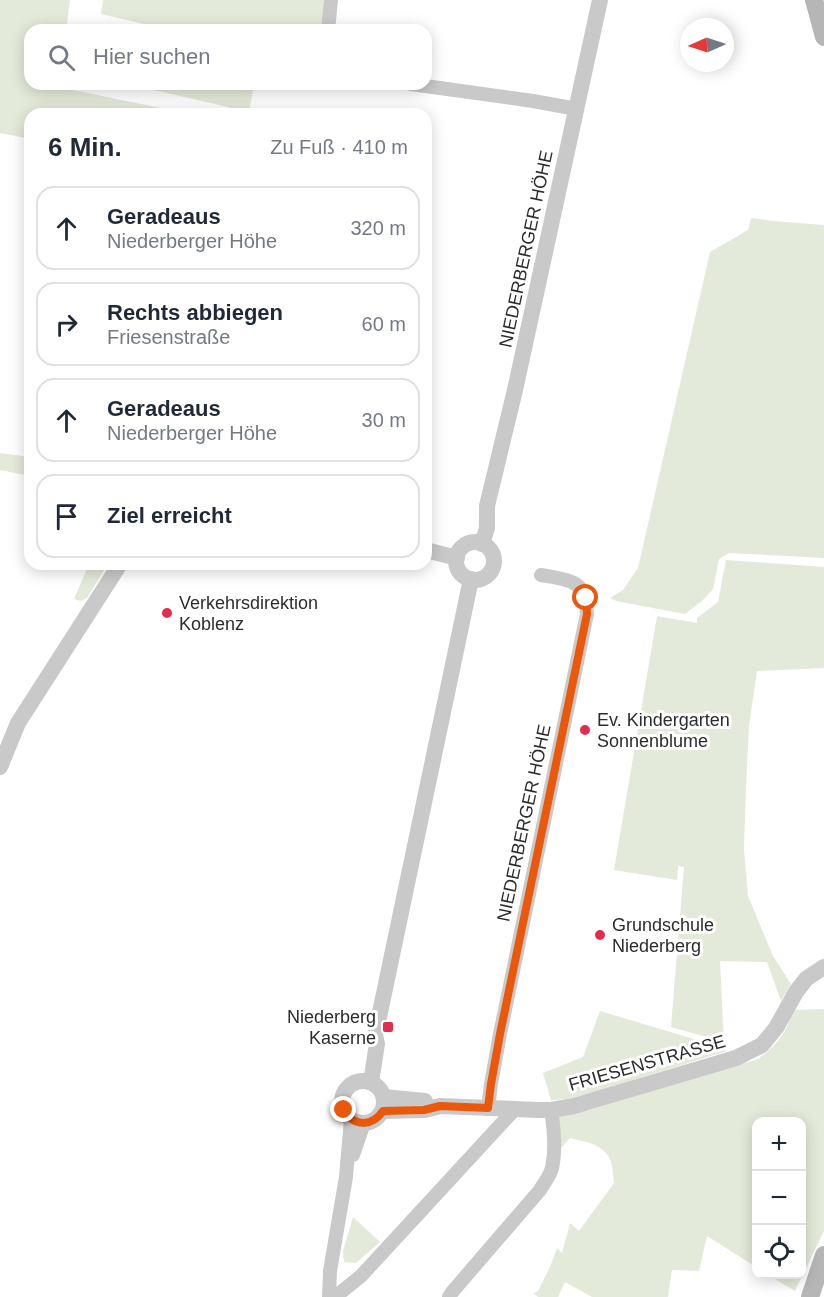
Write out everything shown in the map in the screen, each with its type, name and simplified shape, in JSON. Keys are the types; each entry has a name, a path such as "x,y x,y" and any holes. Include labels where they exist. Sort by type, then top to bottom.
{"main road":[{"path":"814,0 824,38"},
{"path":"810,1297 824,1255"}],"street":[{"path":"329,24 331,0"},
{"name":"NIEDERBERGER HÖHE","path":"478,543 487,528 486,506 515,390 600,0"},
{"path":"432,87 577,109"},
{"path":"478,543 491,551 494,561 487,576 477,580 464,576 459,570 457,558 462,547 478,543"},
{"path":"432,552 457,558"},
{"path":"0,767 18,723 116,570"},
{"name":"NIEDERBERGER HÖHE","path":"488,1108 500,1034 587,614 586,598 582,590 570,580 541,575"},
{"path":"365,1082 378,1044 375,1035 471,579"},
{"name":"FRIESENSTRASSE","path":"384,1104 424,1110 440,1106 551,1110 574,1106 736,1058 762,1045 776,1028 806,979 824,967"},
{"path":"365,1082 379,1087 384,1104 375,1120 358,1121 344,1110 343,1097 348,1088 365,1082"},
{"path":"335,1297 361,1276 515,1109"},
{"path":"449,1297 547,1179 552,1168 554,1149 551,1110"},
{"path":"329,1297 330,1272 358,1121"}],"green space":[{"path":"0,0 70,0 67,24 24,24 24,90 73,90 161,108 24,108 24,138 0,133"},
{"path":"103,0 324,0 325,24 144,24 101,14"},
{"path":"154,90 253,90 250,108 232,108"},
{"path":"751,218 824,225 824,558 729,553 719,559 713,589 685,614 616,601 610,598 623,590 638,568 710,252 748,230"},
{"path":"0,453 24,456 24,475 0,470"},
{"path":"726,560 824,567 824,668 757,671 749,726 746,786 744,850 748,896 773,956 791,984 781,1001 767,962 720,961 724,1042 671,1027 684,867 678,866 677,880 614,870 657,616 697,623 697,618 718,602"},
{"path":"86,570 104,570 87,598 81,601 74,599"},
{"path":"824,1009 824,1231 806,1268 806,1117 752,1117 752,1264 707,1236 699,1271 672,1270 668,1297 592,1297 565,1282 558,1297 538,1297 533,1293 538,1291 557,1248 562,1253 570,1223 579,1231 614,1183 611,1162 600,1148 570,1138 560,1149 558,1116 590,1110 758,1059 780,1038 793,1010"},
{"path":"600,1011 727,1051 598,1091 567,1099 551,1100 543,1073 583,1057"},
{"path":"353,1217 380,1242 356,1263 344,1262 343,1251"},
{"path":"775,1279 801,1279 795,1291"}],"place":[{"name":"Verkehrsdirektion Koblenz","path":"167,613"},
{"name":"Ev. Kindergarten Sonnenblume","path":"585,730"},
{"name":"Grundschule Niederberg","path":"600,935"},
{"name":"Niederberg Kaserne","path":"388,1027"}],"route":[{"path":"344,1110 351,1119 364,1123 375,1120 383,1111 424,1110 440,1106 488,1108 500,1034 587,614 586,598"}]}
